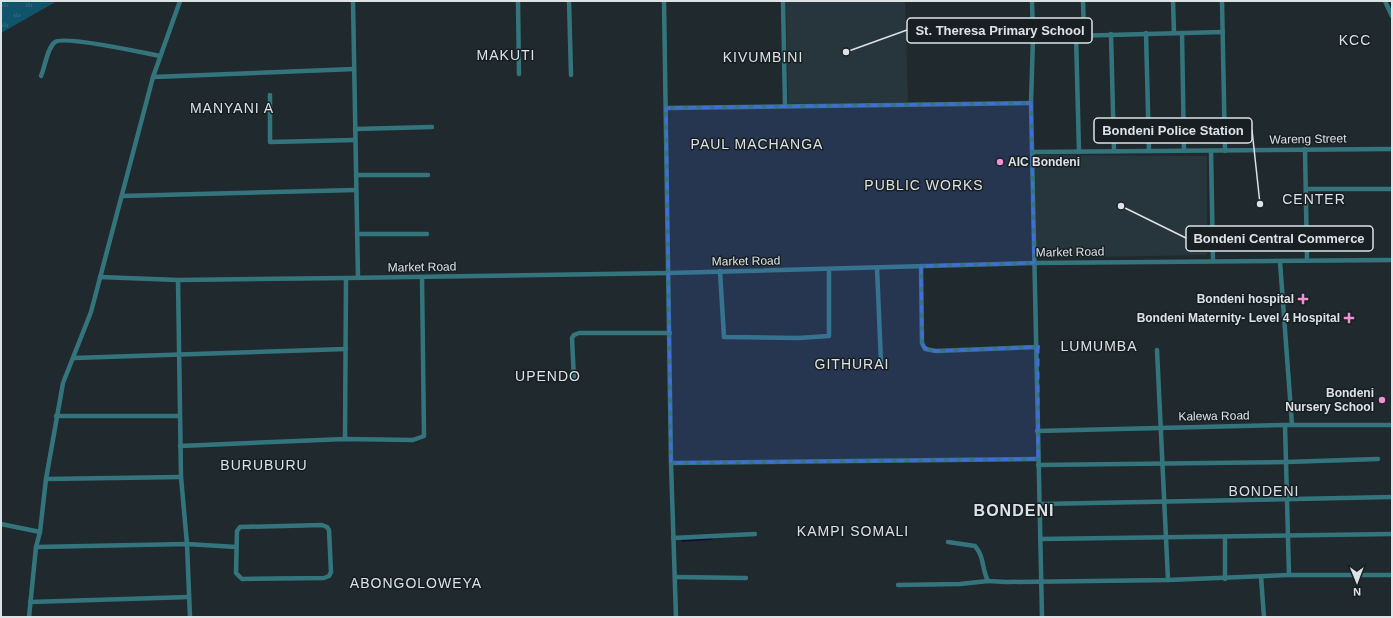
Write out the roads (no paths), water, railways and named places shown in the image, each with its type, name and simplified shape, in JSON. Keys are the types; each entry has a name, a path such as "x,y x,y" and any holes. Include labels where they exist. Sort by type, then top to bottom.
{"street":[{"path":"29,617 36,547 40,532 46,479 56,416 63,383 92,312 100,276 153,77 180,1"},
{"path":"353,1 358,278"},
{"path":"518,1 519,74"},
{"path":"569,1 571,75"},
{"path":"664,1 671,463 676,617"},
{"path":"783,1 785,106"},
{"path":"1032,1 1033,37 1031,103 1034,263 1038,347 1038,465 1042,617"},
{"path":"1083,1 1084,34"},
{"path":"1173,1 1174,33"},
{"path":"1222,1 1225,151"},
{"path":"1385,1 1392,16"},
{"path":"1033,37 1084,34 1223,32"},
{"path":"1146,33 1149,151"},
{"path":"1182,33 1184,151"},
{"path":"1111,34 1114,151"},
{"path":"1076,35 1079,152"},
{"path":"42,76 53,45 60,40 76,40 160,56"},
{"path":"153,77 354,69"},
{"path":"270,95 270,142 355,140"},
{"path":"666,108 1031,103"},
{"path":"355,130 432,127"},
{"path":"1305,149 1307,260"},
{"name":"Wareng Street","path":"1033,152 1392,149"},
{"path":"1211,151 1213,261"},
{"path":"356,175 428,175"},
{"path":"1306,189 1392,189"},
{"path":"122,196 356,190"},
{"path":"357,234 427,234"},
{"name":"Market Road","path":"100,276 178,280 358,278 669,273 1034,263 1392,260"},
{"path":"1280,262 1292,425"},
{"path":"921,266 922,343 925,349 936,351 1038,347"},
{"path":"877,268 881,362"},
{"path":"720,271 724,336 798,338 829,336 829,269"},
{"path":"180,446 345,439 413,440 424,436 422,277"},
{"path":"345,439 346,278"},
{"path":"178,280 181,477 188,544 190,617"},
{"path":"574,380 572,338 574,335 579,333 670,333"},
{"path":"74,358 179,353 256,353 346,349"},
{"path":"1157,350 1168,580"},
{"path":"56,416 179,416"},
{"path":"1285,425 1289,575"},
{"name":"Kalewa Road","path":"1038,431 1285,425 1392,425"},
{"path":"671,463 1038,458"},
{"path":"1038,465 1286,462 1378,459"},
{"path":"46,479 181,477"},
{"path":"1039,504 1392,497"},
{"path":"1,524 40,532"},
{"path":"322,525 327,527 329,530 331,572 329,576 324,578 242,579 236,573 236,548 237,531 240,527 322,525"},
{"path":"673,538 755,534"},
{"path":"1040,539 1392,534"},
{"path":"1225,537 1225,579"},
{"path":"948,542 975,546 981,553 985,575 988,580"},
{"path":"36,547 188,544 236,548"},
{"path":"898,585 960,584 988,580 1041,582 1225,579 1289,575 1392,575"},
{"path":"675,577 746,578"},
{"path":"1261,577 1264,617"},
{"path":"30,602 189,597"}],"waterway":[{"path":"682,541 712,539"}],"place":[{"name":"St. Theresa Primary School","path":"846,52"},
{"name":"AIC Bondeni","path":"1000,162"},
{"name":"Bondeni Police Station","path":"1260,204"},
{"name":"Bondeni Central Commerce","path":"1121,206"},
{"name":"Bondeni hospital","path":"1303,299"},
{"name":"Bondeni Maternity- Level 4 Hospital","path":"1349,318"},
{"name":"Bondeni Nursery School","path":"1382,400"}],"district":[{"name":"KCC","path":"1355,40"},
{"name":"MAKUTI","path":"506,55"},
{"name":"KIVUMBINI","path":"763,57"},
{"name":"MANYANI A","path":"232,108"},
{"name":"PAUL MACHANGA","path":"757,144"},
{"name":"PUBLIC WORKS","path":"924,185"},
{"name":"CENTER","path":"1314,199"},
{"name":"LUMUMBA","path":"1099,346"},
{"name":"GITHURAI","path":"852,364"},
{"name":"UPENDO","path":"548,376"},
{"name":"BURUBURU","path":"264,465"},
{"name":"BONDENI","path":"1264,491"},
{"name":"BONDENI","path":"1014,510"},
{"name":"KAMPI SOMALI","path":"853,531"},
{"name":"ABONGOLOWEYA","path":"416,583"}]}
